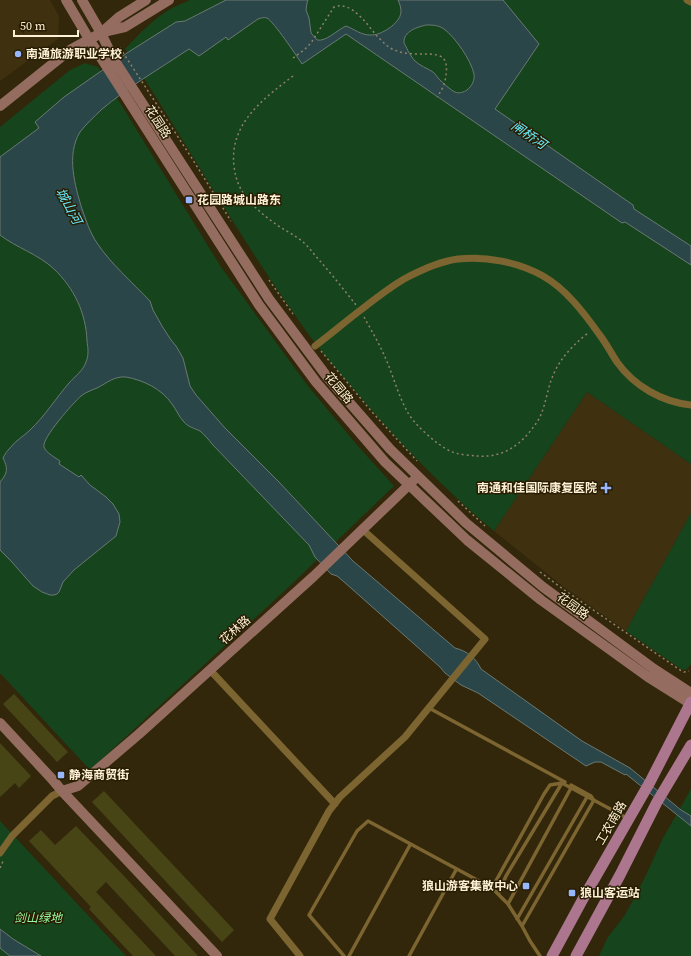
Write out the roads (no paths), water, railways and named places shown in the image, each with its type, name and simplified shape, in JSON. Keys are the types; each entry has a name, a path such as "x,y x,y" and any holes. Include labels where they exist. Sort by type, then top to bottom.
{"main road":[{"name":"花园路","path":"66,0 89,39 109,61 269,299 328,378 390,449 466,523 543,587 654,669 691,701"},
{"name":"花园路","path":"82,0 101,33 109,61"},
{"path":"101,33 119,17 146,0"},
{"path":"0,106 70,50 101,33 125,28 169,0"},
{"name":"花园路","path":"129,91 259,305 316,382 384,462 466,540 541,600 648,677 691,701"},
{"name":"花林路","path":"62,790 78,786 139,734 314,576 418,477"},
{"name":"工农南路","path":"552,956 647,787 691,701"},
{"path":"0,723 217,956"},
{"path":"576,956 620,875 657,802 691,745"}],"street":[{"path":"687,0 691,2"},
{"path":"317,348 360,311 394,286 416,273 457,259 480,259 507,262 543,276 571,299 594,328 617,362 636,383 662,397 691,405"},
{"path":"300,956 270,919 329,811 340,797 405,737 485,639 362,530"},
{"path":"210,670 335,804"},
{"path":"0,853 12,836 52,796 62,790"}],"lane":[{"path":"429,708 591,796 594,800"},
{"path":"492,888 550,785 562,782 629,820"},
{"path":"498,894 510,870 562,782"},
{"path":"508,904 571,788"},
{"path":"517,919 587,796"},
{"path":"522,926 594,800"},
{"path":"344,956 309,915 357,830 368,821 456,870 492,888 508,904 540,956"},
{"path":"349,956 410,844"},
{"path":"409,956 456,870"}],"water":[{"path":"226,0 308,0 306,10 309,18 311,33 317,40 320,40 328,38 346,26 367,35 379,34 393,25 400,16 401,9 398,0 503,0 539,44 495,109 633,205 634,209 691,246 691,265 625,222 622,223 346,34 302,64 280,32 267,18 258,19 228,40 226,37 199,56 189,49 133,86 101,110 85,126 80,132 73,150 73,170 77,190 82,209 92,235 122,273 150,301 162,326 183,358 190,386 225,428 278,481 353,561 455,648 471,656 481,669 582,741 630,768 681,810 691,816 691,826 626,774 625,775 601,762 595,762 586,766 478,693 461,685 445,673 343,581 337,576 331,574 315,557 309,545 205,435 186,424 163,394 152,386 139,380 122,377 111,380 85,393 65,413 44,443 45,449 60,461 59,464 79,477 81,475 90,485 113,504 119,514 120,522 116,536 74,570 63,582 59,592 54,595 42,592 33,586 0,550 0,482 5,476 6,470 6,465 3,458 12,445 41,419 69,383 81,371 88,357 88,352 84,321 78,302 61,276 48,264 0,235 0,157 39,128 35,122 64,97 127,53 176,22 185,21","holes":["426,25 438,26 444,29 453,37 462,49 474,74 474,81 466,91 458,93 452,90 433,72 415,61 408,51 404,43 406,35 415,28"]},
{"path":"0,929 13,939 41,956 10,956 0,948"}],"place":[{"name":"南通旅游职业学校","path":"18,54"},
{"name":"花园路城山路东","path":"189,200"},
{"name":"南通和佳国际康复医院","path":"606,488"},
{"name":"静海商贸街","path":"61,775"},
{"name":"狼山游客集散中心","path":"526,886"},
{"name":"狼山客运站","path":"572,893"}],"water label":[{"name":"闸桥河","path":"529,135"},
{"name":"城山河","path":"69,206"}],"park label":[{"name":"剑山绿地","path":"38,918"}]}
